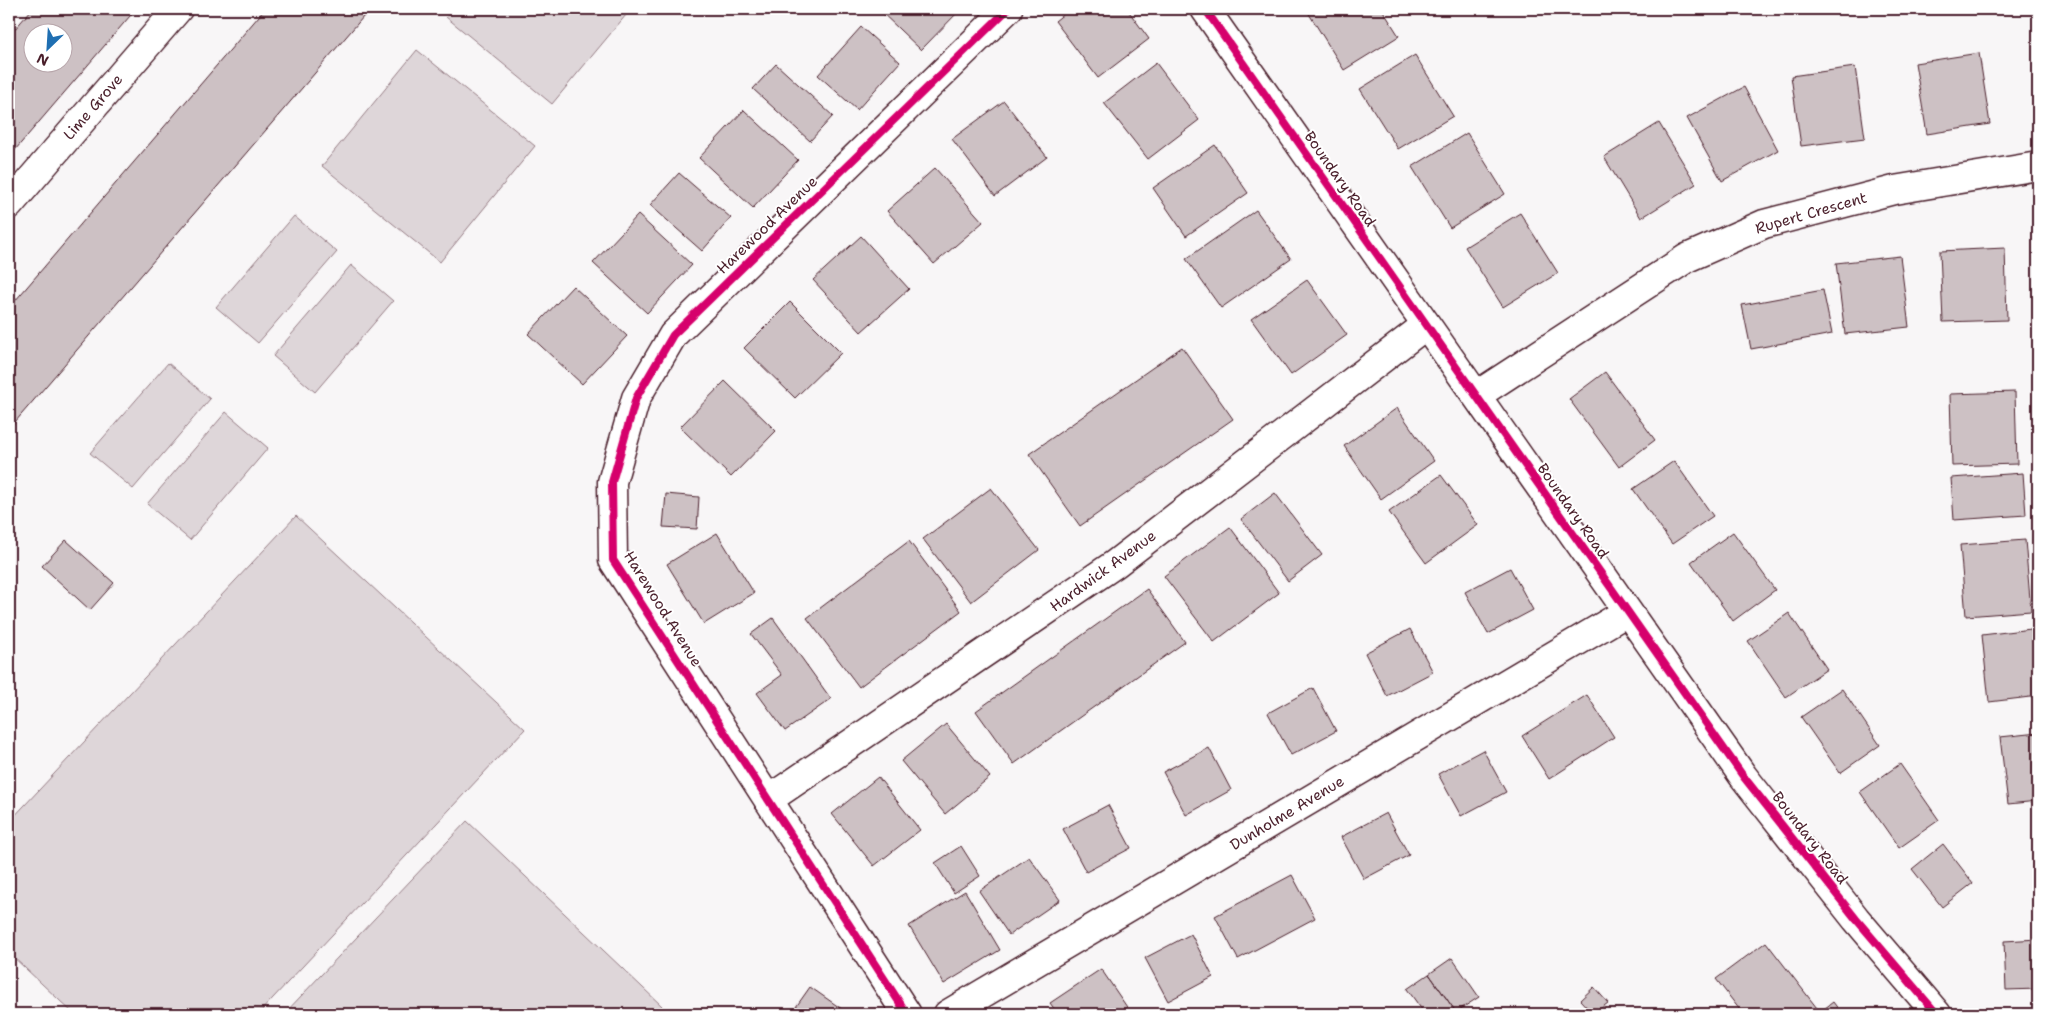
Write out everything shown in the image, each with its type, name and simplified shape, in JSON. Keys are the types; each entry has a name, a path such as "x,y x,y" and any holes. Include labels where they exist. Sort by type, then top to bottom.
{"street":[{"name":"Lime Grove","path":"9,204 178,9"},
{"name":"Harewood Avenue","path":"907,1014 613,560 612,482 636,398 674,335 1008,9"},
{"name":"Boundary Road","path":"1205,9 1626,612 1743,776 1856,919 1937,1014"},
{"name":"Rupert Crescent","path":"1477,396 1687,258 1764,224 1894,190 2038,166"},
{"name":"Hardwick Avenue","path":"768,800 1115,564 1426,325"},
{"name":"Dunholme Avenue","path":"948,1014 1626,612"}],"shaded area":[{"path":"453,9 631,9 552,104 446,17"},
{"path":"417,50 535,146 440,262 322,166"},
{"path":"294,216 337,252 258,343 216,307"},
{"path":"351,265 393,301 315,392 273,356"},
{"path":"168,363 210,399 133,489 90,453"},
{"path":"226,412 268,448 190,540 147,504"},
{"path":"296,516 525,729 258,1014 74,1014 9,953 9,822"},
{"path":"467,821 662,1006 655,1014 284,1014"}],"building":[{"path":"32,9 136,9 9,157 9,36"},
{"path":"265,9 370,9 9,429 9,308"},
{"path":"878,9 961,9 921,50"},
{"path":"1070,9 1127,9 1149,39 1098,78 1055,21"},
{"path":"1306,9 1382,9 1399,36 1344,70"},
{"path":"861,27 900,62 857,110 818,75"},
{"path":"1979,53 1990,124 1927,134 1915,63"},
{"path":"1415,55 1453,116 1398,149 1360,89"},
{"path":"1156,63 1199,120 1148,159 1104,103"},
{"path":"776,64 833,116 810,141 753,89"},
{"path":"1855,67 1865,138 1801,146 1791,76"},
{"path":"1744,87 1778,150 1722,181 1687,118"},
{"path":"1004,101 1047,157 995,196 952,139"},
{"path":"744,110 798,160 753,208 699,158"},
{"path":"1659,123 1696,184 1641,218 1604,157"},
{"path":"1467,133 1505,194 1450,228 1412,167"},
{"path":"1215,145 1248,193 1186,236 1153,188"},
{"path":"935,168 983,222 934,264 887,211"},
{"path":"679,173 731,218 702,251 650,205"},
{"path":"1256,210 1291,259 1221,308 1186,259"},
{"path":"1520,213 1558,273 1503,307 1465,247"},
{"path":"638,215 692,265 647,313 593,263"},
{"path":"861,236 909,289 861,332 813,280"},
{"path":"2005,248 2007,320 1943,322 1940,251"},
{"path":"1900,256 1909,327 1845,334 1836,263"},
{"path":"1307,280 1347,335 1291,375 1251,319"},
{"path":"573,286 627,336 582,384 528,334"},
{"path":"1823,290 1832,334 1751,349 1742,305"},
{"path":"790,302 841,353 795,398 744,348"},
{"path":"1182,347 1233,419 1080,526 1029,454"},
{"path":"1605,372 1655,440 1619,467 1569,399"},
{"path":"725,381 776,431 731,477 680,427"},
{"path":"2015,392 2017,464 1952,466 1950,394"},
{"path":"1397,408 1434,461 1381,499 1344,446"},
{"path":"1674,461 1713,516 1672,544 1633,489"},
{"path":"2023,473 2026,515 1954,520 1951,478"},
{"path":"1441,475 1478,525 1426,563 1389,512"},
{"path":"991,488 1039,550 971,602 923,539"},
{"path":"1275,493 1322,555 1288,581 1241,519"},
{"path":"666,494 699,497 697,529 663,527"},
{"path":"1230,527 1279,593 1214,642 1164,576"},
{"path":"1733,532 1775,590 1733,621 1691,562"},
{"path":"717,533 754,593 704,624 667,564"},
{"path":"66,540 114,583 90,610 42,566"},
{"path":"2025,540 2031,611 1966,616 1960,545"},
{"path":"909,541 961,611 859,687 807,618"},
{"path":"1510,568 1533,610 1488,634 1465,592"},
{"path":"1147,589 1185,642 1014,764 976,711"},
{"path":"1789,613 1827,669 1786,697 1748,641"},
{"path":"773,618 831,699 785,731 757,693 782,675 751,634"},
{"path":"1410,629 1433,672 1387,696 1365,653"},
{"path":"2031,629 2038,696 1989,702 1982,635"},
{"path":"1313,688 1336,731 1291,755 1268,713"},
{"path":"1842,689 1880,745 1840,773 1801,717"},
{"path":"1587,695 1614,737 1549,779 1522,736"},
{"path":"946,724 990,777 945,814 901,761"},
{"path":"2038,733 2038,801 2008,804 2000,737"},
{"path":"1209,748 1231,790 1186,815 1163,772"},
{"path":"1483,750 1506,792 1461,816 1438,774"},
{"path":"1900,764 1939,820 1899,848 1860,792"},
{"path":"878,777 920,830 874,866 832,814"},
{"path":"1108,805 1131,848 1086,872 1063,829"},
{"path":"1386,813 1409,855 1364,879 1341,837"},
{"path":"1943,844 1973,883 1942,907 1912,869"},
{"path":"961,846 980,876 954,893 935,863"},
{"path":"1029,857 1060,900 1009,935 979,891"},
{"path":"1292,875 1315,918 1238,959 1215,916"},
{"path":"965,891 1000,950 944,984 909,926"},
{"path":"1191,934 1213,977 1168,1001 1145,958"},
{"path":"2038,939 2038,989 2006,990 2004,941"},
{"path":"1766,942 1820,1012 1833,1002 1842,1014 1743,1014 1716,979"},
{"path":"1452,958 1479,997 1456,1012 1429,974"},
{"path":"1101,969 1131,1013 1058,1014 1050,1003"},
{"path":"1429,974 1456,1012 1453,1014 1425,1014 1407,989"},
{"path":"810,987 849,1014 791,1014"},
{"path":"1594,987 1608,1003 1593,1014 1580,1000"}],"cycle path":[{"path":"907,1014 613,560 612,482 636,398 673,335 1008,9"},
{"path":"1205,9 1743,776 1856,919 1937,1014"}]}
